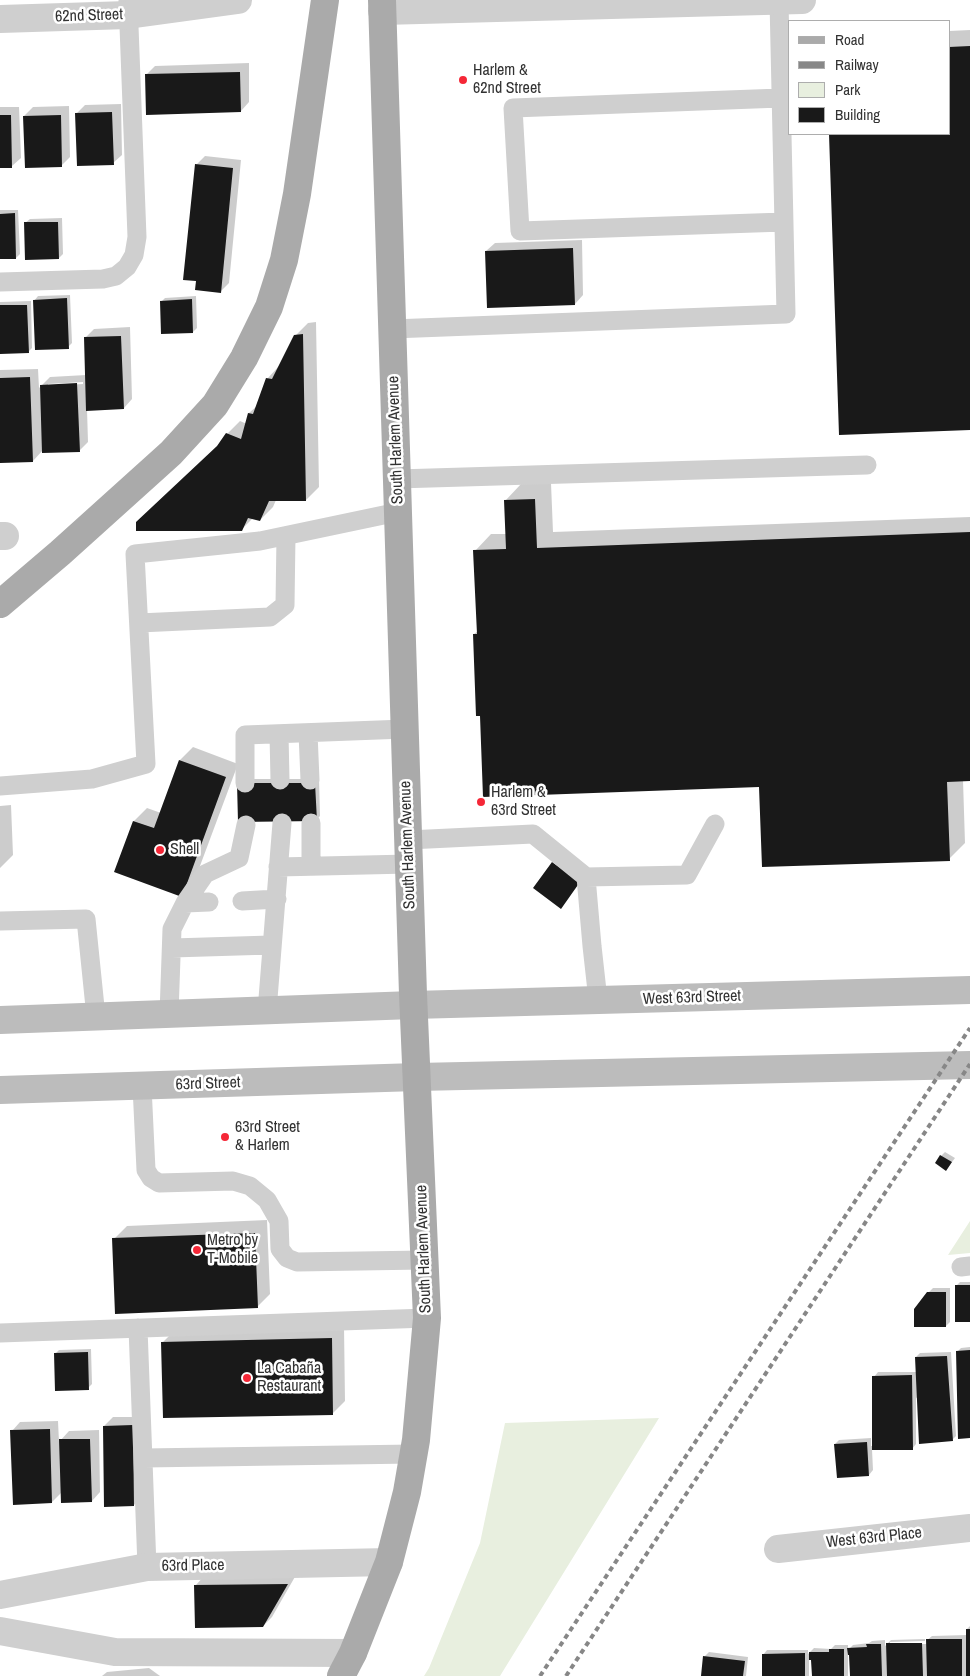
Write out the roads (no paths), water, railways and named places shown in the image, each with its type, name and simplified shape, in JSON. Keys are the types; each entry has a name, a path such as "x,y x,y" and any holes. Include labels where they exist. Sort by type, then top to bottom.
{"main road":[{"path":"0,604 171,453 215,406 244,358 269,307 284,260 297,194 325,0"},
{"name":"South Harlem Avenue","path":"347,1665 389,1562 407,1492 413,1454 426,1318 413,1005 382,5"},
{"name":"West 63rd Street","path":"413,1005 970,990"},
{"path":"0,1020 413,1005"},
{"path":"417,1077 970,1065"},
{"name":"63rd Street","path":"0,1090 417,1077"}],"street":[{"name":"62nd Street","path":"0,19 238,0"},
{"path":"382,5 802,0"},
{"name":"West 63rd Place","path":"778,1548 970,1528"},
{"name":"63rd Place","path":"0,1595 148,1567 389,1562"},
{"path":"0,1631 115,1652 347,1665"}],"lane":[{"path":"392,329 786,314 779,1"},
{"path":"0,282 103,279 116,276 127,267 134,255 137,238 128,8"},
{"path":"782,98 514,108 520,231 784,222"},
{"path":"397,479 867,465"},
{"path":"0,786 92,779 146,764 135,554 260,541 398,512"},
{"path":"139,623 270,617 285,605 286,536"},
{"path":"245,783 245,735 404,729"},
{"path":"308,733 310,780"},
{"path":"279,734 280,780"},
{"path":"267,1011 282,823"},
{"path":"311,823 311,866"},
{"path":"278,867 311,866 533,834 586,878 687,875 715,824"},
{"path":"169,1014 172,929 185,903 205,874 239,858 246,825"},
{"path":"586,878 598,1000"},
{"path":"242,901 277,899"},
{"path":"185,903 209,902"},
{"path":"0,921 86,919 96,1017"},
{"path":"172,948 271,945"},
{"path":"142,1086 146,1170 151,1178 159,1183 233,1181 250,1186 266,1200 279,1221 280,1248 287,1258 297,1262 424,1260"},
{"path":"0,1333 426,1318"},
{"path":"138,1328 148,1567"},
{"path":"144,1458 413,1454"}],"railway":[{"path":"540,1676 970,1028"},
{"path":"566,1676 970,1064"}],"place":[{"name":"Harlem & 62nd Street","path":"463,80"},
{"name":"Harlem & 63rd Street","path":"481,802"},
{"name":"Shell","path":"160,850"},
{"name":"63rd Street & Harlem","path":"225,1137"},
{"name":"Metro by T-Mobile","path":"197,1250"},
{"name":"La Cabaña Restaurant","path":"247,1378"}]}
